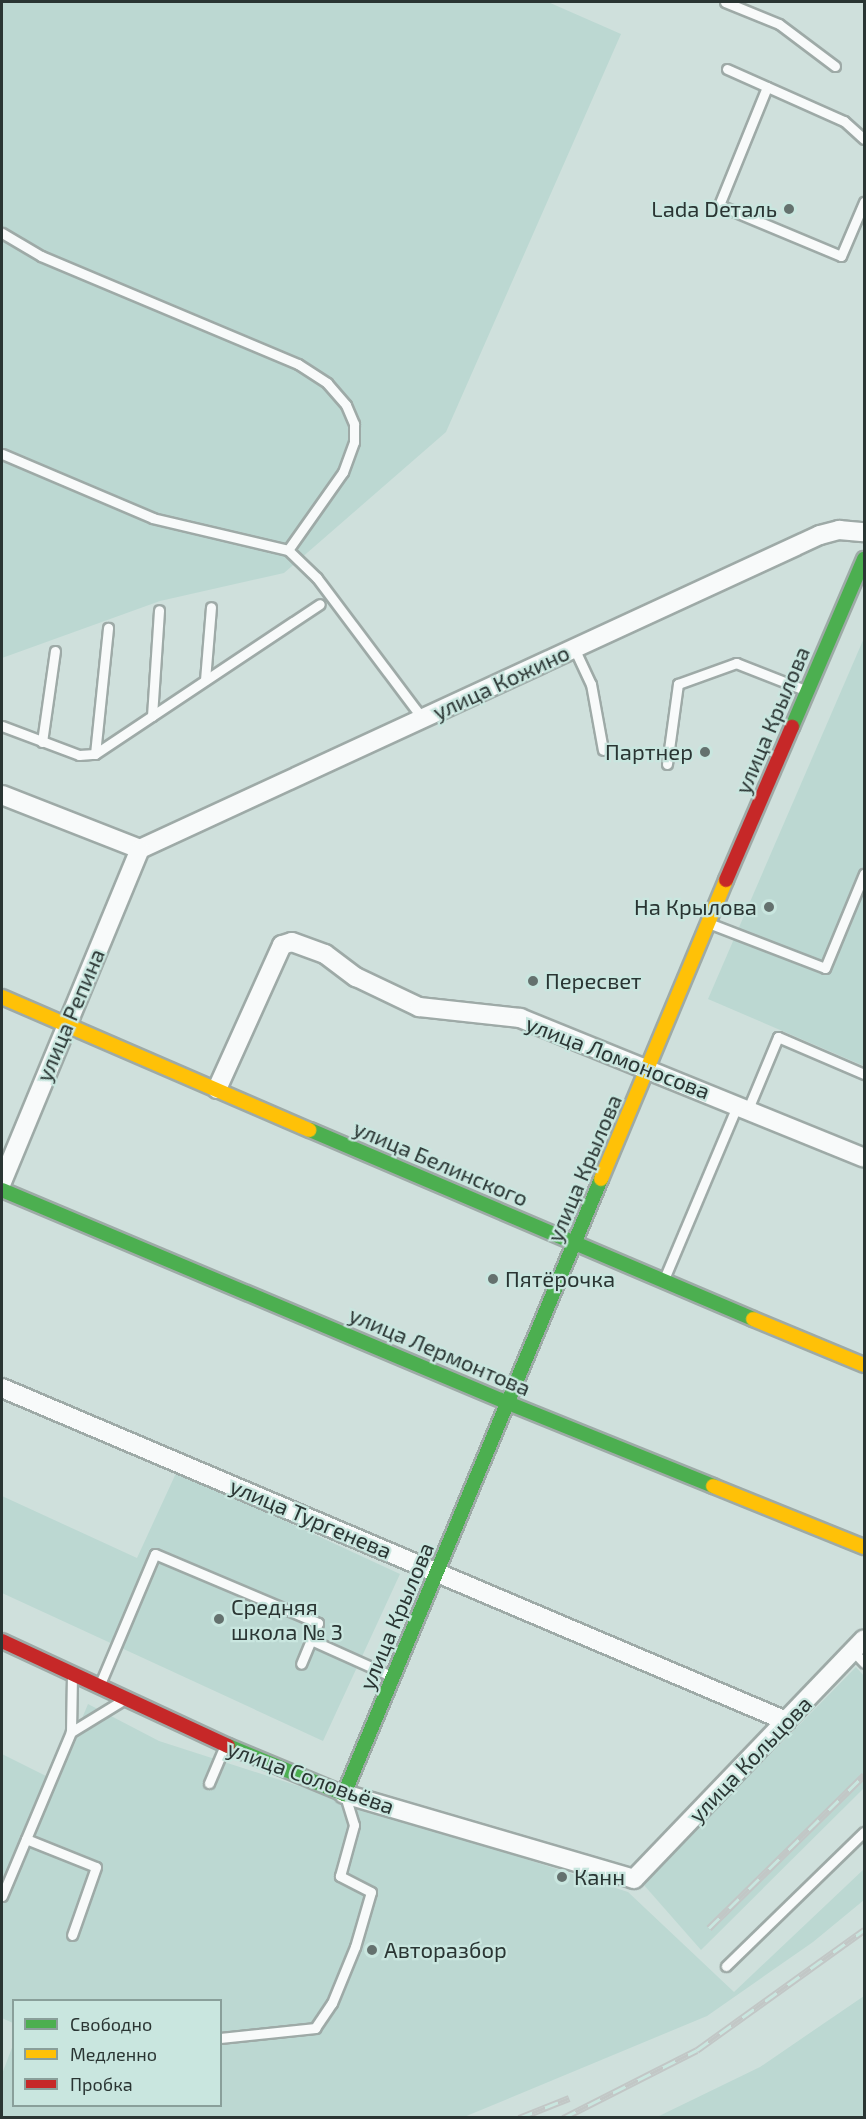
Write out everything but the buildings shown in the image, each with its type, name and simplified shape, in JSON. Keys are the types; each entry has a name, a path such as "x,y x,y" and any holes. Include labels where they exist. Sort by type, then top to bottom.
{"street":[{"name":"улица Кожино","path":"141,849 820,535 838,530 864,532"},
{"name":"улица Крылова","path":"344,1794 709,923 864,560"},
{"path":"2,795 141,849"},
{"name":"улица Репина","path":"2,1182 141,849"},
{"name":"улица Ломоносова","path":"217,1089 282,945 292,942 325,954 356,977 419,1007 520,1018 864,1158"},
{"name":"улица Белинского","path":"2,997 575,1244 864,1365"},
{"name":"улица Лермонтова","path":"2,1190 508,1403 864,1547"},
{"name":"улица Тургенева","path":"2,1388 786,1721"},
{"name":"улица Соловьёва","path":"2,1641 225,1745 344,1794 634,1879"},
{"name":"улица Кольцова","path":"634,1879 786,1721 861,1651"}],"lane":[{"path":"725,2 779,24 835,66"},
{"path":"727,69 844,121 864,139"},
{"path":"768,87 718,205 841,256 864,201"},
{"path":"2,233 41,256 298,364 327,383 346,405 354,424 354,442 343,472 288,550"},
{"path":"2,454 153,518 288,550 317,578 423,718"},
{"path":"2,726 80,755 94,754 320,604"},
{"path":"205,680 212,607"},
{"path":"152,716 159,610"},
{"path":"94,754 108,628"},
{"path":"574,648 591,684 603,750"},
{"path":"42,742 55,651"},
{"path":"667,764 678,684 736,663 808,690"},
{"path":"709,923 825,968 864,874"},
{"path":"663,1281 743,1107 778,1037 864,1074"},
{"path":"99,1686 155,1554 318,1623 301,1664"},
{"path":"311,1640 393,1677"},
{"path":"2,1896 71,1732 72,1674"},
{"path":"71,1732 125,1698"},
{"path":"209,1783 225,1745"},
{"path":"222,2038 315,2028 332,2003 355,1947 371,1892 340,1875 354,1825 344,1794"},
{"path":"726,1966 864,1832"},
{"path":"26,1839 96,1867 72,1935"}],"shaded area":[{"path":"2,2 548,2 621,34 446,432 284,573 160,601 2,658"},
{"path":"864,638 864,1066 708,999"},
{"name":"Средняя школа № 3","path":"177,1471 400,1574 323,1741 2,1593 2,1496 137,1558"},
{"path":"856,1667 864,1676 864,1788 701,1950 643,1884"},
{"path":"88,1704 159,1741 628,1892 734,1992 864,1869 864,1900 813,1942 707,2016 464,2117 2,2117 2,2074 12,2048 12,2107 222,2107 222,1999 12,1999 12,2023 2,2018 2,1754 56,1781"},
{"path":"864,1996 864,2117 657,2117 760,2067"}],"railway":[{"path":"709,1928 864,1775"},
{"path":"563,2118 697,2050 864,1930"},
{"path":"519,2118 569,2098"}],"traffic: fast":[{"path":"792,727 864,559"},
{"path":"310,1130 753,1319"},
{"path":"228,1746 344,1794 601,1179"},
{"path":"2,1190 508,1403 713,1486"}],"traffic: slow":[{"path":"601,1179 726,880"},
{"path":"2,997 310,1130"},
{"path":"753,1319 864,1365"},
{"path":"713,1486 864,1547"}],"traffic: jam":[{"path":"726,880 792,727"},
{"path":"2,1641 228,1746"}],"place":[{"name":"Lada Dеталь","path":"789,209"},
{"name":"Партнер","path":"705,752"},
{"name":"На Крылова","path":"769,907"},
{"name":"Пересвет","path":"533,981"},
{"name":"Пятёрочка","path":"493,1279"},
{"name":"Средняя школа № 3","path":"219,1619"},
{"name":"Канн","path":"562,1877"},
{"name":"Авторазбор","path":"372,1950"}]}
